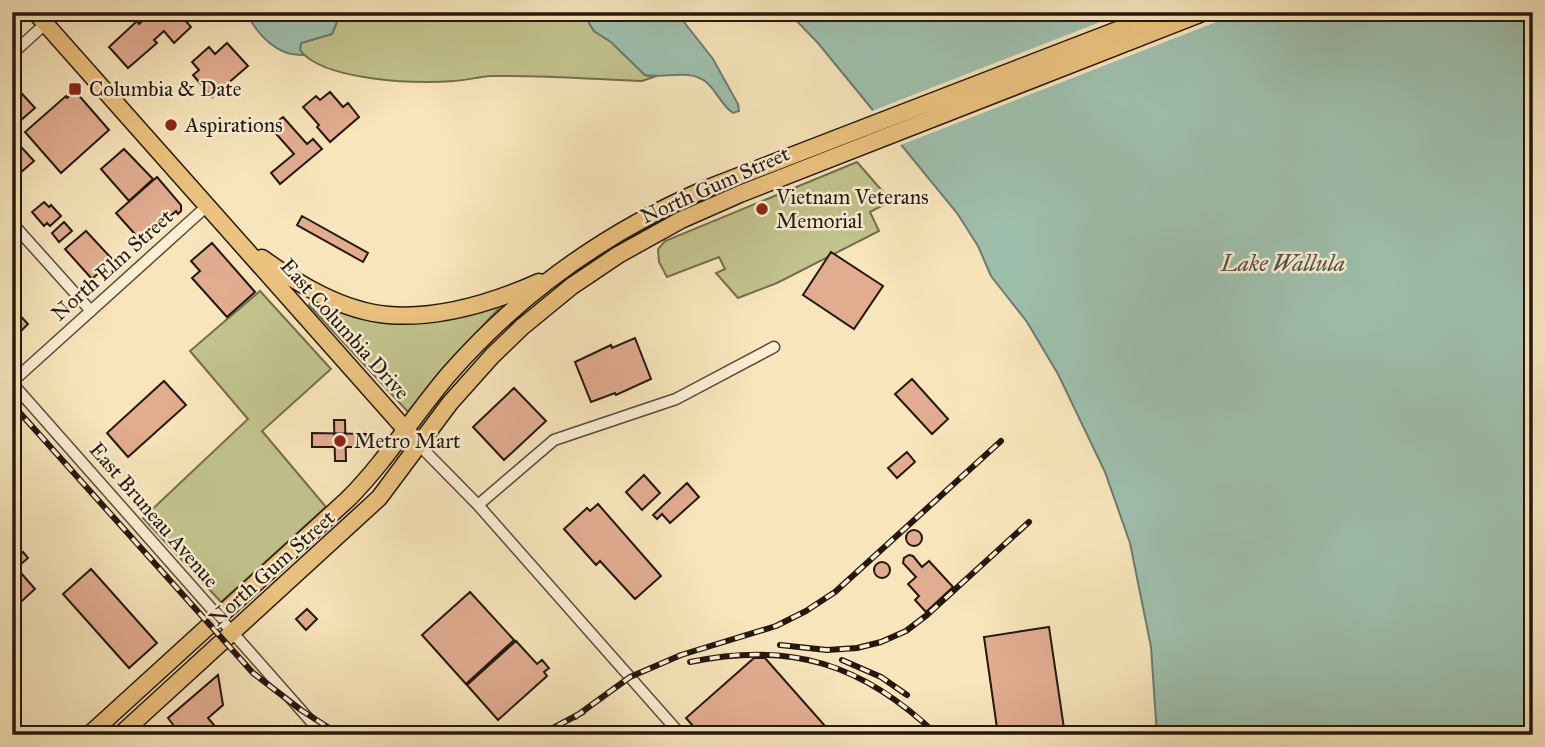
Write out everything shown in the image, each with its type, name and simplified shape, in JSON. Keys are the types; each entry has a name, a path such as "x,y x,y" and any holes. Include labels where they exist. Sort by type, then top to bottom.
{"main road":[{"name":"North Gum Street","path":"120,735 363,513 393,481 450,403 492,356 538,313 589,274 681,220 834,148 1164,12"},
{"name":"North Gum Street","path":"89,735 348,499 377,468 434,393 477,344 508,314 558,273 609,239 667,206 718,183 834,148 1205,12"},
{"name":"East Columbia Drive","path":"40,18 419,445"},
{"path":"240,242 295,281 355,307 385,315 409,316 476,303 523,289 558,273"}],"street":[{"path":"12,54 40,18"},
{"name":"North Elm Street","path":"12,382 207,206"},
{"path":"12,223 91,311"},
{"path":"478,505 554,440 676,399 774,348"},
{"name":"East Bruneau Avenue","path":"12,382 323,735"},
{"name":"East Columbia Drive","path":"419,445 478,505 681,735"}],"green space":[{"path":"341,12 589,12 589,23 594,31 611,42 645,75 654,77 642,81 491,76 418,82 349,74 312,60 300,50 301,43 332,34"},
{"path":"857,162 891,201 870,212 879,231 777,283 738,298 716,273 725,269 719,257 667,277 659,262 658,249 665,241"},
{"path":"260,291 331,369 262,431 326,507 221,602 143,518 248,419 190,351"},
{"path":"313,298 362,315 505,302 408,412 309,305"}],"water":[{"path":"246,12 341,12 332,34 301,43 300,50 304,55 294,55 277,48 262,36"},
{"path":"589,12 676,12 713,59 738,104 739,111 733,113 729,110 710,86 699,78 684,75 645,75 611,42 594,31 589,23"},
{"name":"Lake Wallula","path":"788,12 1533,12 1533,735 1157,735 1151,647 1130,543 1105,472 1058,374 1027,322 991,276 978,246 957,213 818,43"}],"pier":[{"path":"1126,12 1242,12 898,146 869,112"}],"building":[{"path":"147,12 192,12 184,19 191,27 174,43 164,31 154,40 157,43 128,68 109,47 137,21 139,24 149,15"},
{"path":"12,20 20,28 12,35"},
{"path":"227,43 248,66 212,97 193,75 199,70 192,62 209,47 215,54"},
{"path":"14,85 35,108 21,120 12,122 12,87"},
{"path":"75,91 109,130 61,173 25,132"},
{"path":"330,92 343,107 348,103 359,117 330,142 303,107 316,96 320,100"},
{"path":"283,117 307,144 313,139 322,149 280,184 271,173 294,154 270,127"},
{"path":"12,137 34,161 12,180"},
{"path":"124,149 153,179 129,201 101,169"},
{"path":"157,177 181,205 181,211 178,214 176,211 142,242 116,213"},
{"path":"44,202 49,207 51,205 61,216 50,226 47,223 44,226 32,212"},
{"path":"302,216 368,253 363,262 297,225"},
{"path":"64,222 72,231 59,242 52,233"},
{"path":"86,231 113,260 92,279 65,249"},
{"path":"212,243 255,292 227,317 192,278 200,271 191,261"},
{"path":"831,252 883,286 854,329 803,295"},
{"path":"12,307 28,324 16,336 12,332"},
{"path":"635,338 651,379 616,395 615,393 591,402 575,362 611,345 612,348"},
{"path":"912,379 948,419 932,434 895,394"},
{"path":"164,381 186,405 128,457 107,433"},
{"path":"514,388 546,421 504,460 473,427"},
{"name":"Metro Mart","path":"334,420 345,420 346,461 335,461"},
{"path":"312,433 366,434 367,447 312,447"},
{"path":"12,440 20,449 12,456"},
{"path":"907,452 915,462 897,478 888,468"},
{"path":"644,475 660,493 642,510 626,492"},
{"path":"687,483 699,497 670,523 662,514 657,519 653,515"},
{"path":"598,504 661,576 635,599 600,561 596,565 564,529 587,508 590,511"},
{"path":"914,530 920,532 920,544 914,546 908,544 906,538 908,532"},
{"path":"23,552 28,558 12,572 12,553 17,558"},
{"path":"909,555 922,567 929,561 953,587 926,612 915,600 919,596 908,584 916,577 903,563 904,558"},
{"path":"882,562 888,564 888,576 882,578 876,576 874,570 876,564"},
{"path":"91,569 157,643 129,668 63,594"},
{"path":"21,573 35,589 12,610 12,578 13,580"},
{"path":"470,592 514,640 466,684 422,635"},
{"path":"307,609 317,619 306,630 296,619"},
{"path":"1049,627 1065,735 998,735 984,637"},
{"path":"516,641 537,664 542,660 549,668 544,672 547,676 498,720 467,685"},
{"path":"754,658 765,658 833,735 701,735 686,718"},
{"path":"218,675 223,705 208,718 221,733 181,735 168,718"},
{"path":"289,726 296,735 279,735"}],"railway":[{"path":"12,404 253,673 301,710 340,735"},
{"path":"575,717 630,677 681,655 776,626 806,611 835,592 1001,441"},
{"path":"780,645 827,650 857,648 881,642 906,631 1029,522"},
{"path":"690,662 727,656 761,655 793,657 824,664 853,675 881,691 937,735"},
{"path":"842,660 881,677 907,695"},
{"path":"540,735 583,712"}],"place":[{"name":"Columbia & Date","path":"75,89"},
{"name":"Aspirations","path":"171,125"},
{"name":"Vietnam Veterans Memorial","path":"762,209"},
{"name":"Metro Mart","path":"340,441"}]}
